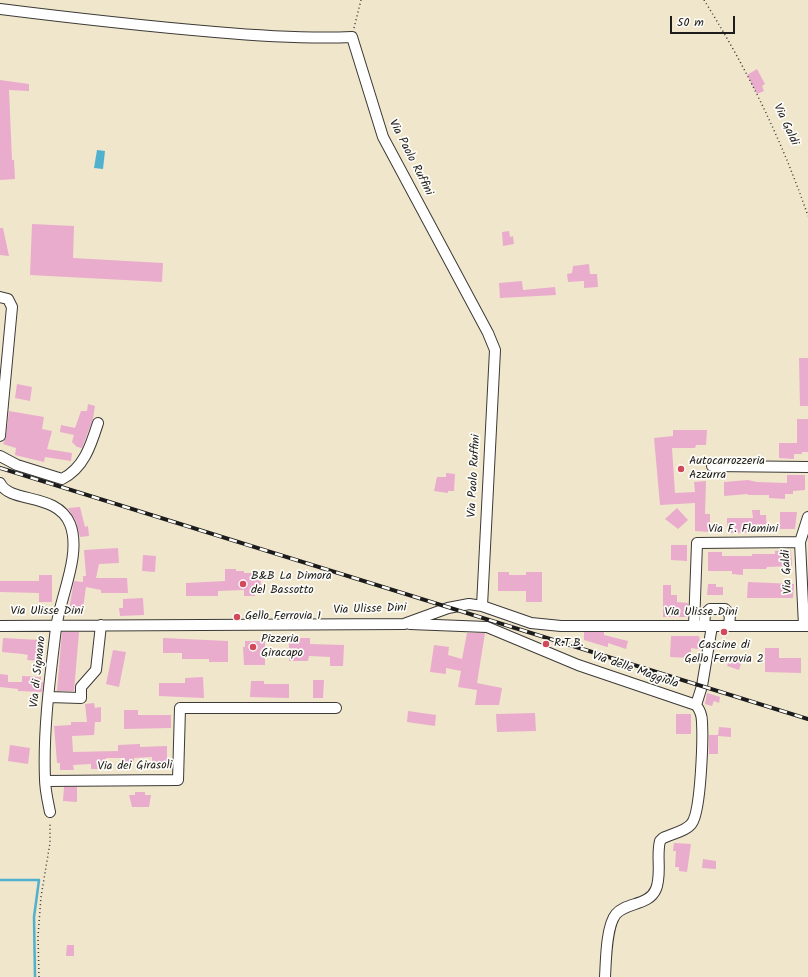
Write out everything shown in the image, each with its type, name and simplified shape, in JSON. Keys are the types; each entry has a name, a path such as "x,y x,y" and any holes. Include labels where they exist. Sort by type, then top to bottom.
{"street":[{"path":"0,9 128,24 277,37 312,39 352,37"},
{"name":"Via Paolo Ruffini","path":"352,37 383,137 488,333 495,350 482,606"},
{"path":"0,297 8,299 12,307 0,436"},
{"path":"0,456 17,465 62,479 70,475 89,450 98,423"},
{"path":"712,466 808,467"},
{"name":"Via di Signano","path":"0,483 8,492 46,502 64,513 69,522 73,535 73,551 56,626 49,697 44,781 50,812"},
{"name":"Via Galdi","path":"806,626 800,542 808,517"},
{"name":"Via F. Flamini","path":"703,626 697,543 800,542"},
{"name":"Via Ulisse Dini","path":"0,626 404,624 458,606 482,606 517,619 543,624 806,626"},
{"path":"605,977 611,922 620,911 646,900 653,894 658,883 660,841 662,838 688,827 694,820 702,756 702,721 700,712 696,705 702,686 703,626 705,614 710,609 725,609 730,615 730,626"},
{"name":"Via delle Maggiola","path":"404,624 487,627 578,665 696,705"},
{"path":"49,697 81,698 81,687 96,670 101,625"},
{"name":"Via dei Girasoli","path":"44,781 178,780 180,708 336,708"}],"path":[{"path":"352,37 361,0"},
{"name":"Via Galdi","path":"704,0 727,37 773,128 795,177 808,216"},
{"path":"39,977 40,912 50,843 50,812"}],"water":[{"path":"97,150 105,151 103,169 94,168"}],"building":[{"path":"757,69 765,84 762,86 764,91 757,94 747,75"},
{"path":"0,80 29,84 29,91 9,90 12,160 14,160 15,179 0,180"},
{"path":"32,224 74,226 73,258 163,263 162,282 30,275"},
{"path":"0,228 3,228 9,256 0,255"},
{"path":"509,231 510,237 513,236 514,244 503,246 502,232"},
{"path":"589,264 590,274 597,274 598,287 584,288 584,281 568,282 567,274 572,273 573,266"},
{"path":"522,281 523,290 555,287 556,295 500,298 499,283"},
{"path":"799,358 808,358 808,406 800,406"},
{"path":"17,384 32,387 30,401 15,398"},
{"path":"88,404 95,406 93,419 82,448 77,447 72,442 74,435 60,432 61,425 75,428 81,411 87,411"},
{"path":"9,411 44,417 42,429 52,431 47,449 72,453 71,461 45,457 44,462 15,455 16,448 3,444 6,437"},
{"path":"797,419 808,419 808,452 794,454 794,459 779,458 779,443 797,443"},
{"path":"673,430 707,430 706,445 696,445 695,448 672,448 675,493 695,492 694,482 706,481 705,514 710,514 710,532 695,531 695,503 660,505 654,438 673,436"},
{"path":"446,473 455,474 454,491 448,491 448,493 434,491 437,477 446,477"},
{"path":"787,475 805,475 805,490 793,491 793,494 785,494 785,499 769,498 769,495 748,494 724,496 724,482 748,480 757,482 787,483"},
{"path":"80,507 85,527 88,526 89,536 80,537 76,522 68,508"},
{"path":"677,508 688,520 678,529 665,519"},
{"path":"752,510 760,510 760,515 766,515 767,532 727,533 727,518 753,518"},
{"path":"780,512 797,512 795,529 780,529"},
{"path":"671,545 687,545 687,561 671,560"},
{"path":"118,548 119,563 99,564 96,578 127,578 128,593 101,593 101,590 86,587 82,616 68,614 74,581 83,582 83,576 86,576 84,550"},
{"path":"791,550 792,566 767,567 766,569 743,569 743,575 732,574 732,571 708,571 708,552 722,552 722,556 752,556 752,554 775,554 775,551"},
{"path":"143,555 156,556 155,572 142,571"},
{"path":"225,569 236,569 236,571 244,571 244,573 262,573 260,589 255,589 255,596 244,596 244,590 218,591 218,596 186,596 186,583 225,581"},
{"path":"498,572 509,572 509,575 526,575 526,572 542,572 542,602 526,602 526,591 498,591"},
{"path":"39,575 52,575 52,602 39,602 39,593 0,592 0,581 39,581"},
{"path":"748,582 794,584 793,598 747,598"},
{"path":"708,584 716,584 716,587 723,587 723,595 707,595"},
{"path":"663,585 671,585 671,595 677,595 677,602 688,603 688,617 663,617"},
{"path":"143,598 144,615 120,616 119,608 123,608 123,599"},
{"path":"62,632 79,632 74,691 57,691"},
{"path":"584,632 604,632 604,635 628,641 626,649 608,643 608,647 584,640"},
{"path":"467,633 485,633 477,683 502,688 499,705 475,705 477,690 458,687 461,671 446,668 446,674 430,672 434,645 449,647 448,655 462,659"},
{"path":"671,636 699,636 701,642 698,649 691,648 691,658 670,657"},
{"path":"3,638 40,640 39,661 27,660 28,655 2,652"},
{"path":"163,638 228,641 228,662 209,662 209,659 182,659 182,653 163,653"},
{"path":"289,638 310,638 310,644 344,645 343,666 330,666 330,657 309,656 308,661 289,661"},
{"path":"245,641 265,641 265,665 244,665 243,647 245,647"},
{"path":"765,648 779,648 779,658 801,658 801,673 765,672"},
{"path":"113,650 126,652 119,687 106,684"},
{"path":"731,654 743,658 739,670 727,666"},
{"path":"0,674 8,675 8,682 22,682 22,676 41,677 41,682 43,682 42,692 18,691 18,689 0,687"},
{"path":"203,677 204,698 159,696 159,683 185,683 185,678"},
{"path":"313,680 324,680 323,698 313,698"},
{"path":"251,681 264,681 264,684 289,684 289,698 250,697"},
{"path":"707,693 720,697 719,703 714,701 712,706 705,704"},
{"path":"94,703 95,708 101,707 101,722 95,722 94,735 72,736 73,752 118,751 118,745 140,744 140,747 167,746 167,769 152,769 152,757 134,758 134,762 125,762 125,758 106,758 106,764 100,764 100,769 91,769 91,764 73,765 74,770 60,770 60,763 57,763 54,726 71,725 71,722 87,722 85,704"},
{"path":"124,710 138,710 138,715 171,715 171,728 124,729"},
{"path":"408,711 436,715 435,726 407,722"},
{"path":"535,713 536,731 497,732 496,714"},
{"path":"676,714 691,714 691,734 676,734"},
{"path":"719,727 731,728 731,737 718,736 718,754 709,754 709,735 718,735"},
{"path":"10,745 30,748 28,764 8,761"},
{"path":"64,787 77,787 77,802 63,801"},
{"path":"135,792 145,792 145,795 151,795 149,807 132,807 129,795 135,795"},
{"path":"674,843 691,844 687,872 679,871 679,867 675,867 676,851 673,851"},
{"path":"703,859 716,861 716,869 702,868"},
{"path":"67,945 74,945 74,956 66,956"}],"waterway":[{"path":"0,880 39,880 34,917 35,977"}],"railway":[{"path":"0,468 808,719"}],"place":[{"name":"Autocarrozzeria Azzurra","path":"681,469"},
{"name":"B&B La Dimora del Bassotto","path":"243,584"},
{"name":"Gello Ferrovia 1","path":"237,617"},
{"name":"Cascine di Gello Ferrovia 2","path":"724,632"},
{"name":"R.T.B.","path":"546,644"},
{"name":"Pizzeria Giracapo","path":"253,647"}]}
